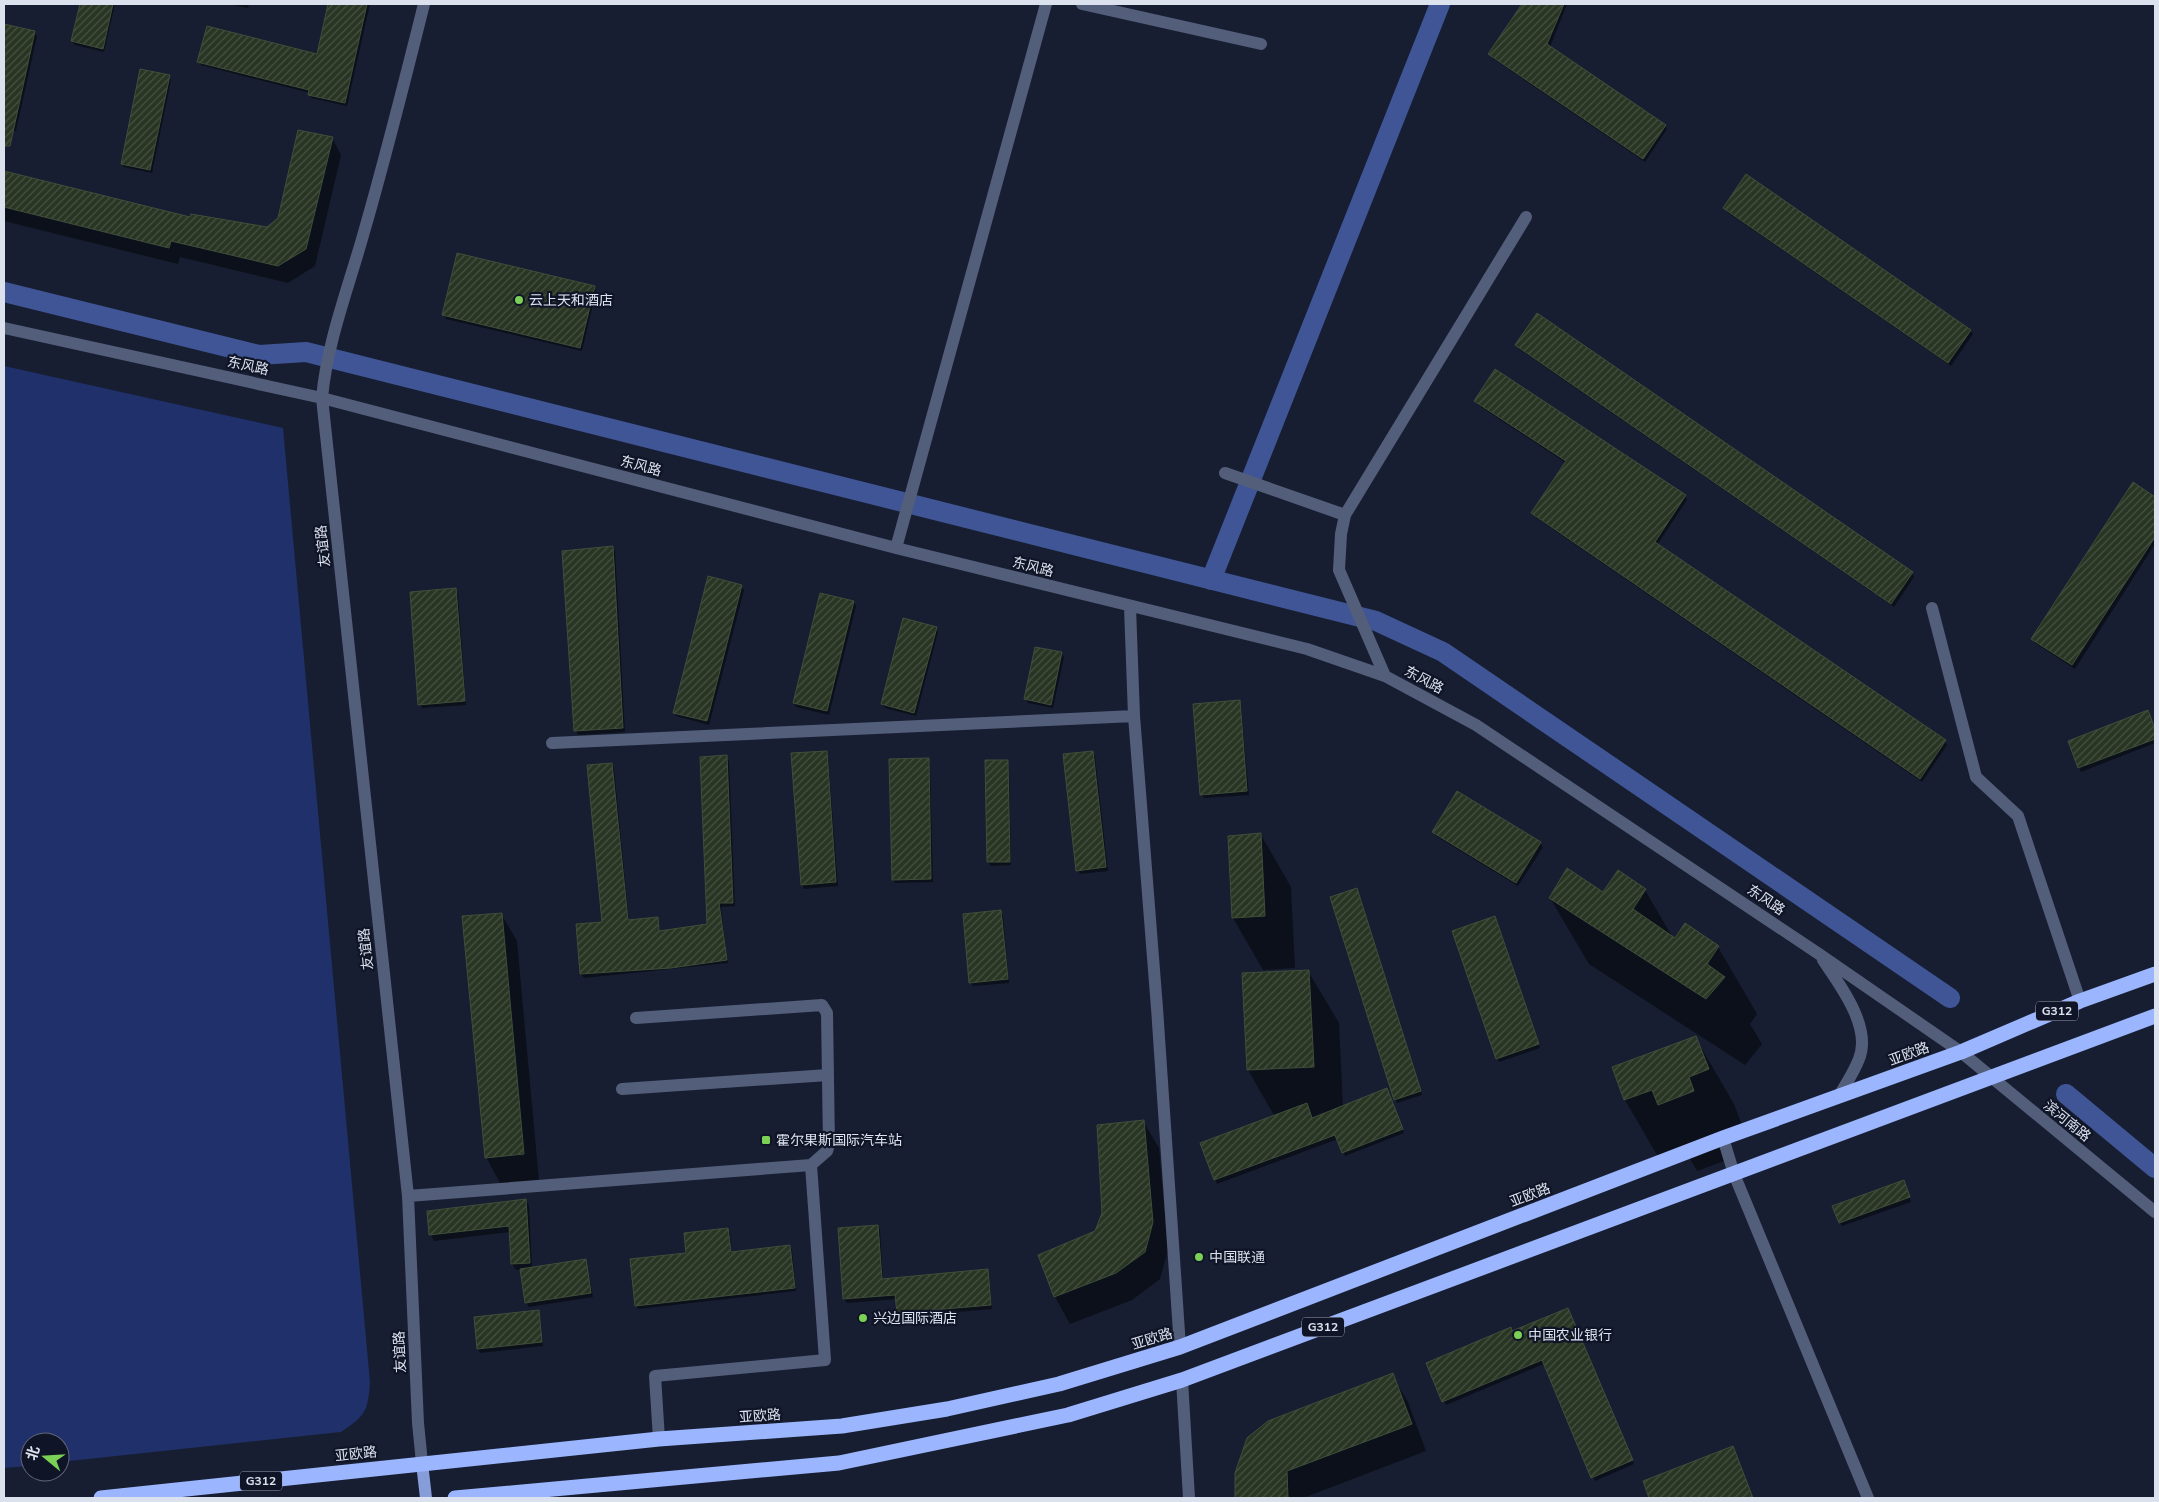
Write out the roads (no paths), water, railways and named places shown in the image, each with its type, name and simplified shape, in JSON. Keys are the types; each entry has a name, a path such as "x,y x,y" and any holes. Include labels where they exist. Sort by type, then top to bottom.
{"highway":[{"name":"亚欧路","path":"101,1498 659,1439 842,1426 947,1409 1059,1384 1180,1347 1723,1138 1961,1052 2080,1001 2155,974"},
{"name":"G312","path":"455,1498 839,1464 1068,1415 1182,1380 2155,1016"}],"main road":[{"name":"友谊路","path":"422,1463 426,1498"}],"street":[{"name":"友谊路","path":"422,1463 418,1423 408,1196 322,398 333,342 387,153 424,4"},
{"path":"896,548 1046,4"},
{"path":"1082,4 1261,44"},
{"path":"1385,676 1339,570 1341,534 1345,515 1526,217"},
{"name":"东风路","path":"4,328 322,398 896,548 1307,649 1385,676 1476,725 1819,954 1961,1052"},
{"path":"1225,473 1263,488 1345,515"},
{"path":"1130,607 1134,716 1180,1347"},
{"path":"1932,608 1976,777 2018,816 2080,1001"},
{"path":"552,744 1134,716"},
{"path":"1819,954 1846,995 1858,1022 1862,1041 1860,1057 1839,1096"},
{"path":"408,1196 811,1165 829,1148 827,1013 824,1007 818,1004 636,1018"},
{"name":"滨河南路","path":"1961,1052 2155,1212"},
{"path":"622,1089 828,1075"},
{"path":"1723,1138 1734,1174 1868,1498"},
{"path":"659,1439 655,1376 825,1360 811,1165"},
{"path":"1182,1380 1189,1498"}],"waterway":[{"path":"1211,580 1440,4"},
{"path":"4,292 259,355 306,352 1376,621 1443,652 1950,998"},
{"path":"2066,1094 2155,1168"}],"place":[{"name":"云上天和酒店","path":"519,300"},
{"name":"霍尔果斯国际汽车站","path":"766,1140"},
{"name":"中国联通","path":"1199,1257"},
{"name":"兴边国际酒店","path":"863,1318"},
{"name":"中国农业银行","path":"1518,1335"}]}
